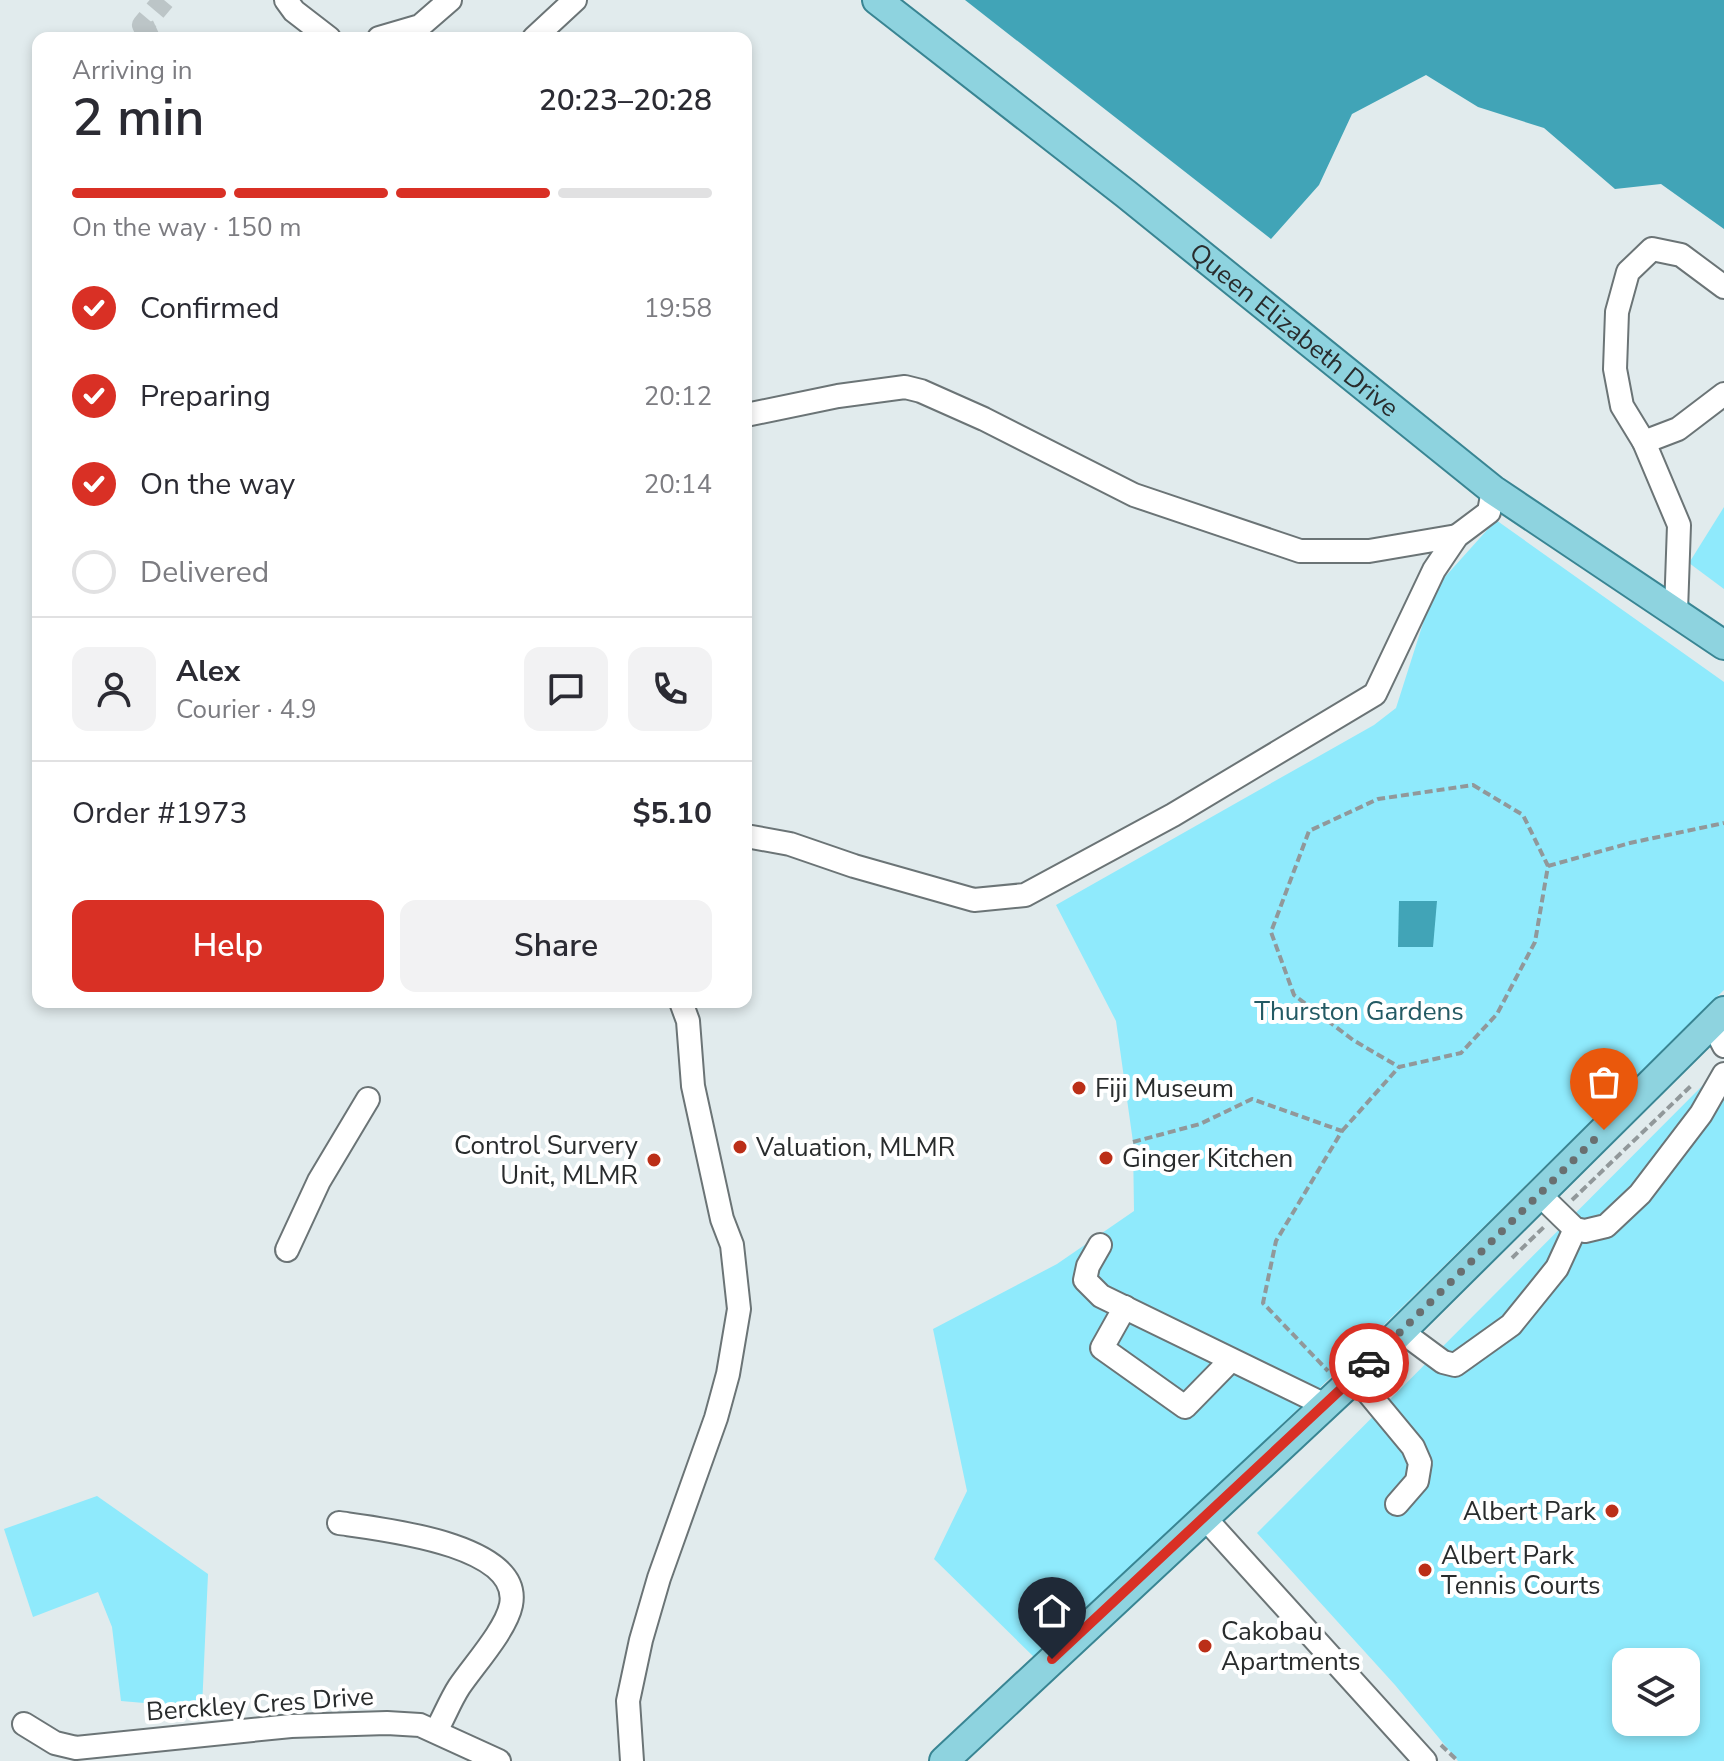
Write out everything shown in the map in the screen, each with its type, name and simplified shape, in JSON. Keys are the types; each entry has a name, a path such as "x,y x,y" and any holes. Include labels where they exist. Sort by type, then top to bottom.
{"main road":[{"name":"Queen Elizabeth Drive","path":"877,0 1126,194 1493,490 1724,645"},
{"path":"944,1761 1401,1331 1558,1212 1720,1027"}],"street":[{"path":"286,0 294,11 321,32"},
{"path":"400,32 420,26 450,0"},
{"path":"540,32 575,0"},
{"path":"1676,611 1679,525 1644,442 1622,406 1615,369 1617,312 1628,272 1652,249 1681,255 1724,287"},
{"path":"752,414 838,396 905,387 984,419 1134,495 1300,551 1369,551 1457,536"},
{"path":"1644,442 1678,429 1724,394"},
{"path":"752,837 790,844 854,866 974,900 1025,895 1173,815 1375,694 1434,570 1457,536 1489,512 1493,490"},
{"path":"1415,545 1434,570"},
{"path":"632,1761 628,1701 641,1640 659,1578 716,1418 728,1374 739,1309 732,1245 722,1219 693,1086 688,1021 683,1008"},
{"path":"1558,1212 1585,1231 1606,1226 1640,1194 1701,1114 1713,1075"},
{"path":"287,1250 319,1181 368,1099"},
{"path":"1401,1331 1443,1362 1455,1365 1511,1325 1557,1268 1558,1212"},
{"path":"1100,1245 1088,1266 1085,1280 1101,1296 1231,1360 1341,1390 1413,1447 1420,1463 1417,1481 1397,1504"},
{"path":"1125,1307 1102,1348 1185,1407 1231,1360"},
{"path":"1204,1517 1425,1761"},
{"path":"339,1523 445,1543 486,1560 505,1573 512,1588 511,1608 491,1643 457,1690 436,1731"},
{"name":"Berckley Cres Drive","path":"24,1724 55,1752 291,1726 420,1725 499,1761"}],"path":[{"path":"1341,1390 1263,1303 1276,1241 1342,1131 1399,1067 1461,1053 1497,1014 1535,942 1548,866 1523,815 1473,785 1378,799 1309,831 1271,932 1294,995 1353,1040 1399,1067"},
{"path":"1548,866 1630,843 1724,823"},
{"path":"1505,1264 1558,1212 1713,1075"},
{"path":"1133,1142 1200,1124 1252,1099 1342,1131"},
{"path":"1435,1738 1458,1761"}],"green space":[{"path":"1724,507 1724,589 1689,563"},
{"name":"Thurston Gardens","path":"1496,520 1724,682 1724,990 1332,1376 1037,1660 934,1559 967,1491 933,1329 1057,1264 1134,1211 1133,1142 1116,1021 1056,905 1374,725 1396,708 1425,617 1444,578"},
{"name":"Albert Park","path":"1724,1064 1724,1761 1458,1761 1395,1685 1257,1533"},
{"path":"97,1496 208,1574 202,1708 121,1701 112,1627 98,1592 33,1617 4,1529"}],"shaded area":[{"path":"965,0 1724,0 1724,229 1661,184 1615,189 1544,128 1478,107 1426,75 1352,114 1319,185 1271,239"},
{"path":"1399,901 1437,901 1433,947 1398,947"}],"tunnel":[{"path":"146,32 143,25 164,0"}],"way so far":[{"path":"1369,1363 1604,1130"}],"place":[{"name":"Fiji Museum","path":"1079,1088"},
{"name":"Valuation, MLMR","path":"740,1147"},
{"name":"Ginger Kitchen","path":"1106,1158"},
{"name":"Control Survery Unit, MLMR","path":"654,1160"},
{"name":"Albert Park","path":"1612,1511"},
{"name":"Albert Park Tennis Courts","path":"1425,1570"},
{"name":"Cakobau Apartments","path":"1205,1646"}],"route":[{"path":"1052,1659 1369,1363"}]}
